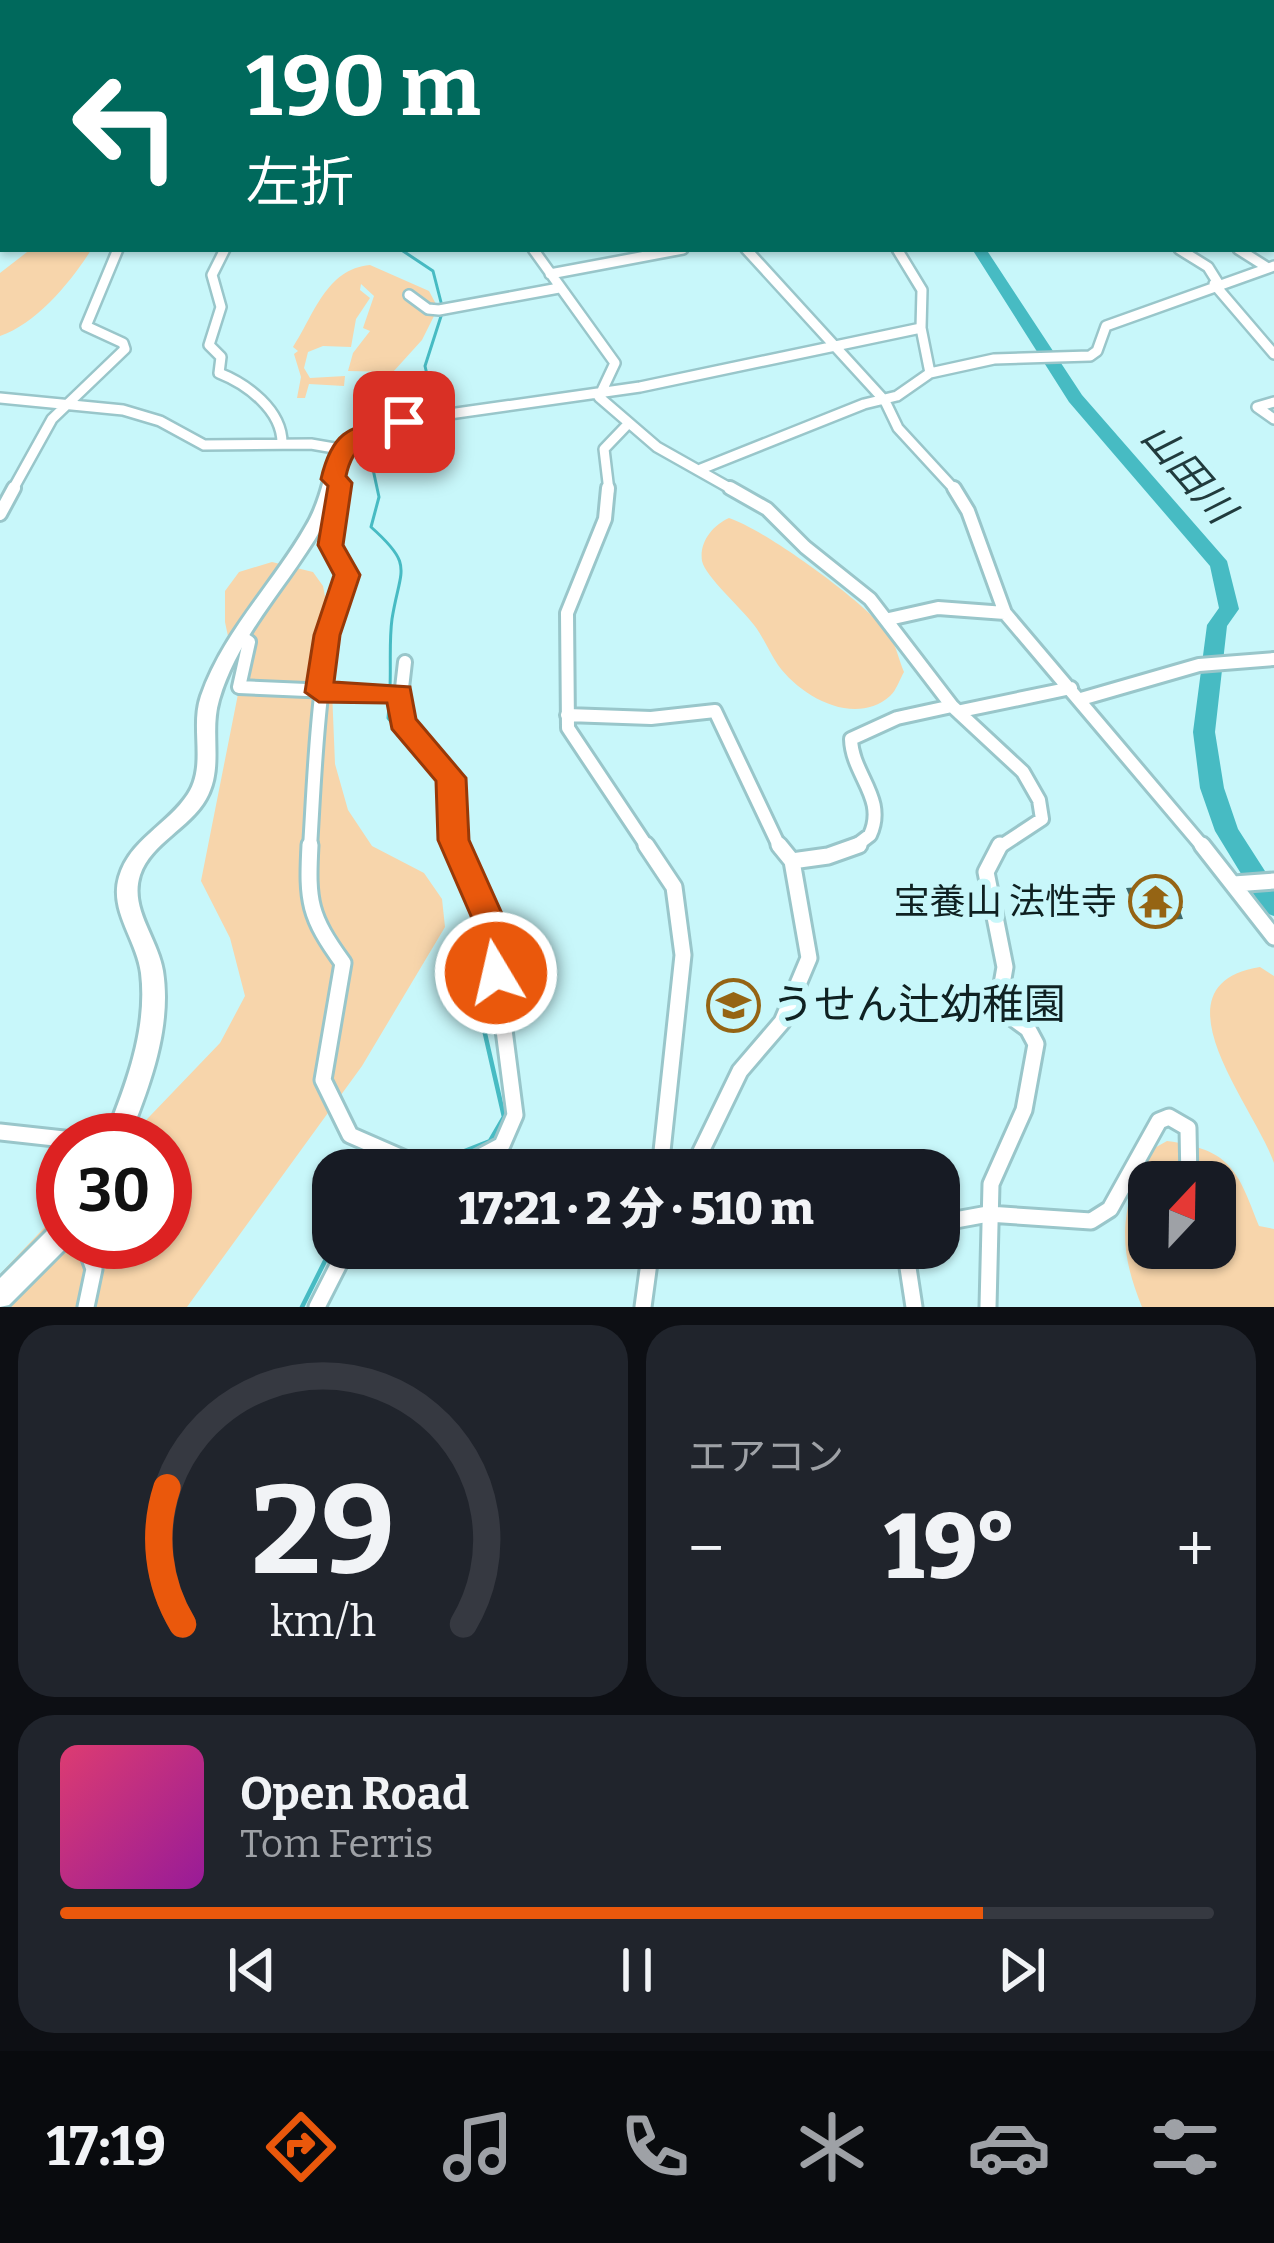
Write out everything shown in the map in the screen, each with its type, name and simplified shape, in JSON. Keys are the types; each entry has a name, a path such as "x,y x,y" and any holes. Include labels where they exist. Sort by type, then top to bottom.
{"street":[{"path":"0,514 52,419 125,349 123,343 86,326 117,252"},
{"path":"224,252 212,275 221,307 209,345 221,357 219,373 249,385 282,431 282,443"},
{"path":"535,252 615,363 599,397"},
{"path":"550,274 667,252"},
{"path":"749,252 885,401 893,419 959,495 992,593 1005,613 1239,884 1274,937"},
{"path":"899,252 922,290 921,328 930,373"},
{"path":"1184,252 1208,267 1216,284 1274,354"},
{"path":"1243,252 1270,270"},
{"path":"701,469 864,404 885,401 930,373 994,358 1093,355 1106,326 1216,284 1270,270"},
{"path":"409,295 428,309 445,309 560,288"},
{"path":"127,1113 151,1018 152,972 126,896 129,876 138,857 178,820 206,780 208,702 315,526 340,449 359,434 411,420 599,397 921,328"},
{"path":"599,397 627,425 780,518 805,547 889,620 957,708 1023,772 1042,812 1042,819 1010,835 986,872 1005,967 998,1007 1028,1029 1036,1044 1024,1110 991,1184 988,1307"},
{"path":"0,398 143,415 204,445 282,443 340,449"},
{"path":"1274,402 1257,407 1274,419"},
{"path":"627,425 604,449 609,495 605,519 566,613 567,715 572,740 658,856 674,887 682,955 662,1149"},
{"path":"333,479 340,483 331,545 347,575 327,635 319,692 307,900 315,924 343,963 323,1080 350,1135 377,1149"},
{"path":"889,620 938,608 1005,613"},
{"path":"243,638 249,642 237,686 394,694"},
{"path":"567,715 651,718 716,711 740,759 758,812 792,861 845,854 868,839 874,798 849,749 854,735 896,718 1076,694 1203,662 1274,659"},
{"path":"405,662 394,694 402,722 446,770 454,789 457,851 492,937 515,1115 509,1139 500,1149"},
{"path":"702,1149 740,1071 782,1022 809,958 792,861"},
{"path":"1239,884 1274,881"},
{"path":"1135,1161 1159,1121 1169,1117 1188,1128 1189,1161"},
{"path":"0,1132 36,1136"},
{"path":"960,1219 988,1214 1078,1223 1101,1216 1128,1172"},
{"path":"0,1296 36,1260"},
{"path":"86,1307 94,1269"},
{"path":"316,1307 335,1269"},
{"path":"643,1307 648,1269"},
{"path":"908,1269 914,1307"}],"shaded area":[{"path":"27,252 90,252 51,300 27,322 0,336 0,273"},
{"path":"370,265 429,291 438,308 422,340 393,372 348,371 353,353 370,331 363,328 374,296 361,284 360,290 370,298 356,319 351,347 323,346 308,352 304,368 310,378 345,376 344,386 309,384 305,398 297,398 301,377 294,354 298,351 293,347 332,284 355,268"},
{"path":"729,518 790,552 879,622 904,672 890,696 861,709 845,708 814,697 788,677 754,625 702,561 708,535"},
{"path":"272,562 313,572 323,586 329,617 335,764 348,810 372,846 424,873 442,899 445,927 362,1066 187,1307 0,1307 0,1274 36,1236 36,1269 192,1269 192,1113 153,1113 220,1043 245,996 230,938 201,881 239,689 225,622 225,591 239,572"},
{"path":"1260,967 1274,976 1274,1163 1218,1051 1211,1022 1213,997 1228,978"},
{"path":"1167,1141 1205,1150 1224,1161 1140,1161 1142,1155"},
{"path":"1236,1175 1259,1226 1274,1229 1274,1307 1142,1307 1130,1269 1236,1269"}],"building":[{"name":"宝養山 法性寺","path":"1168,885 1183,908 1179,908 1183,919 1140,922 1126,888"}],"waterway":[{"path":"404,252 433,271 443,310 425,366 432,396 417,414"},
{"name":"山田川","path":"981,252 1075,398 1220,565 1229,609 1217,625 1204,732 1212,788 1227,831 1274,906"},
{"path":"390,687 391,627 401,569 394,551 371,527 379,497 371,460 405,424"},
{"path":"390,697 388,718 442,785 446,847"},
{"path":"446,847 468,896"},
{"path":"470,1149 490,1141 504,1117 483,1025 478,922"},
{"path":"302,1307 321,1269"}],"place":[{"name":"宝養山 法性寺","path":"1156,902"},
{"name":"うせん辻幼稚園","path":"733,1005"}],"route":[{"path":"404,422 366,431 340,449 333,479 340,483 331,545 347,575 342,601 329,625 319,692 400,694 402,722 451,778 454,840 487,916 496,973"}]}
